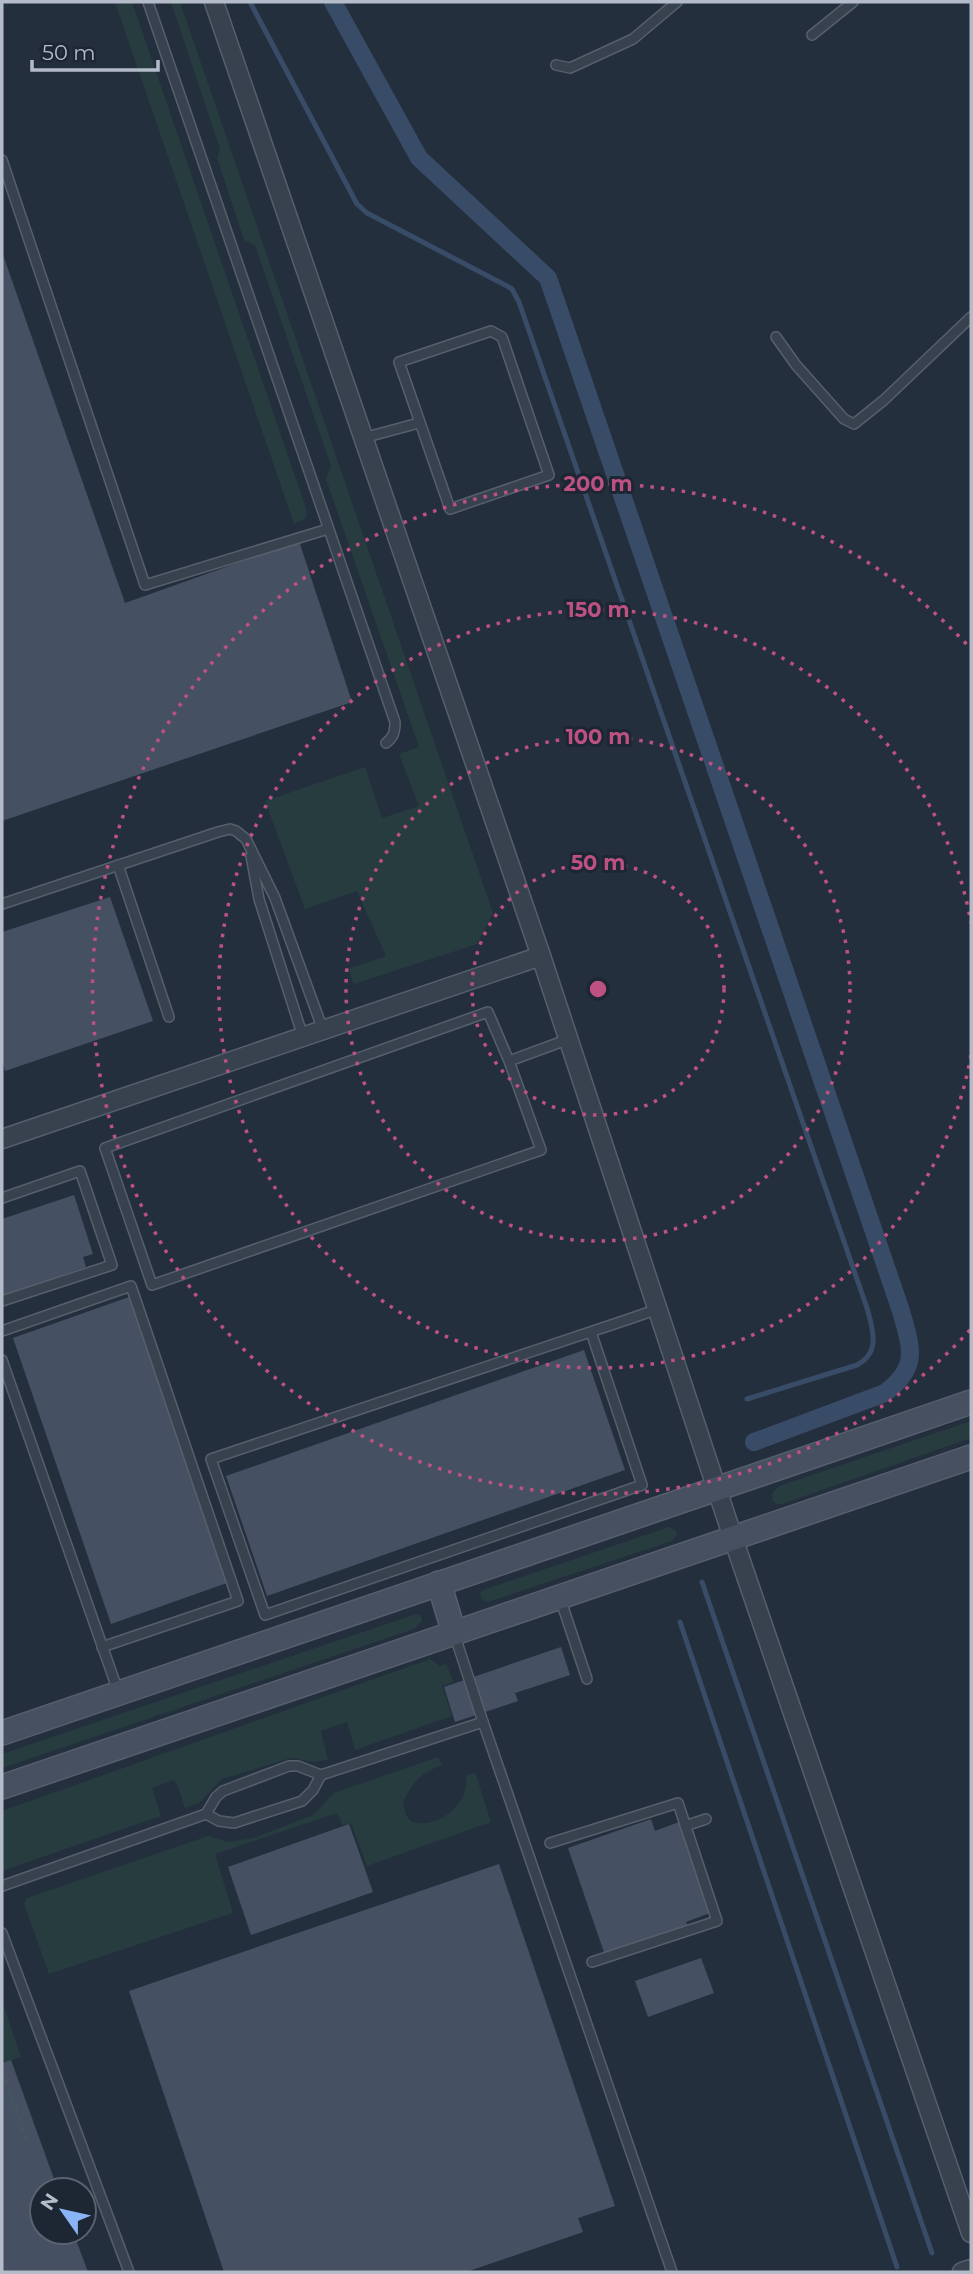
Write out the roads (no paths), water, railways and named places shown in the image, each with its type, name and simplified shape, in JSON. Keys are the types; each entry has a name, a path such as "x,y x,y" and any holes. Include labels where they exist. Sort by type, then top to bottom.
{"street":[{"path":"214,2 541,956 716,1488 971,2234"},
{"path":"2,1139 541,956"},
{"path":"2,1733 971,1402"},
{"path":"2,1787 971,1457"},
{"path":"439,1583 454,1633"},
{"path":"962,2272 971,2269"}],"lane":[{"path":"148,2 395,722 392,739 386,743"},
{"path":"556,65 570,68 633,39 677,2"},
{"path":"811,35 853,2"},
{"path":"2,160 145,585 328,528"},
{"path":"776,337 796,365 844,419 854,424 884,400 971,317"},
{"path":"491,331 502,337 549,475 450,509 419,423 399,362 491,331"},
{"path":"363,438 419,423"},
{"path":"2,904 230,829 241,834 248,844 275,898 324,1030"},
{"path":"248,844 259,899 303,1037"},
{"path":"118,865 169,1017"},
{"path":"488,1012 509,1060 541,1150 152,1285 105,1148 488,1012"},
{"path":"509,1060 569,1039"},
{"path":"2,1198 80,1171 112,1265 2,1301"},
{"path":"2,1331 131,1286 238,1601 102,1647"},
{"path":"591,1332 642,1485 265,1615 211,1459 591,1332 658,1310"},
{"path":"2,1360 118,1693"},
{"path":"560,1597 587,1679"},
{"path":"454,1633 672,2272"},
{"path":"2,1886 206,1814 223,1791 289,1766 298,1766 321,1775 483,1722"},
{"path":"206,1814 219,1821 234,1823 302,1801 313,1790 321,1775"},
{"path":"551,1843 677,1802 717,1921 592,1962"},
{"path":"685,1826 706,1819"},
{"path":"2,1933 129,2272"}],"waterway":[{"path":"250,2 357,204 367,213 512,289 519,302 871,1324 873,1340 870,1354 857,1365 747,1399"},
{"path":"333,2 419,158 548,278 901,1311 910,1356 904,1374 885,1393 754,1442"},
{"path":"702,1582 932,2253"},
{"path":"680,1622 897,2267"}]}
